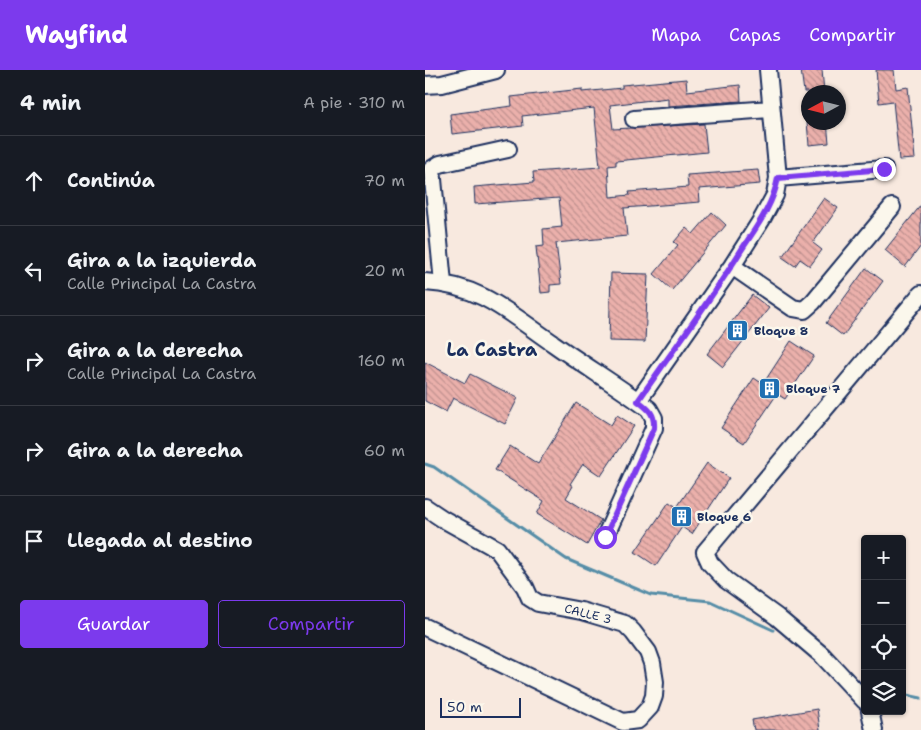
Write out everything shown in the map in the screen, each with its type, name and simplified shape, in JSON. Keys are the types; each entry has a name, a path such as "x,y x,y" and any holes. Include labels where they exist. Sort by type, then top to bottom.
{"street":[{"path":"425,85 441,84 496,70"},
{"path":"638,401 732,266 775,195 778,178 768,70"},
{"path":"634,119 771,109"},
{"path":"443,283 432,169 440,164 508,149"},
{"path":"778,178 884,169"},
{"path":"732,266 793,308 804,310 813,302 892,207"},
{"path":"425,282 461,286 482,295 517,316 552,343 649,408 654,418 654,428 605,537"},
{"path":"861,697 823,656 777,617 726,580 710,563 705,552 921,294"},
{"name":"CALLE 3","path":"425,506 443,519 497,549 525,587 530,598 538,603 625,624 648,652 653,663 654,696 650,707 638,720 620,726 425,627"},
{"path":"871,715 874,730"}],"building":[{"path":"801,70 822,70 823,85 803,85"},
{"path":"876,70 894,70 896,89 908,87 915,159 899,160 893,101 879,103"},
{"path":"686,79 687,91 740,85 741,101 668,106 668,98 610,105 613,129 704,124 707,152 616,161 616,165 608,166 610,197 630,195 629,192 688,187 687,175 758,170 760,184 699,189 700,202 624,208 627,236 556,243 561,284 550,285 550,292 541,293 536,247 544,246 543,229 562,227 559,198 475,204 474,187 534,182 533,172 600,167 594,108 522,116 523,126 452,134 450,114 512,106 511,97 582,89 582,92 622,88 622,85"},
{"path":"808,130 828,130 829,143 809,145"},
{"path":"824,198 838,208 813,243 822,250 810,266 800,259 795,266 782,257"},
{"path":"921,205 921,246 905,267 885,250"},
{"path":"712,212 726,225 672,290 654,274 678,245 674,242 686,228 693,234"},
{"path":"866,268 883,281 843,336 826,323"},
{"path":"611,273 648,274 645,342 609,341"},
{"name":"Bloque 8","path":"752,295 769,308 723,367 707,354"},
{"name":"Bloque 7","path":"791,341 814,356 785,399 777,394 744,443 721,428 754,378 763,384"},
{"path":"425,362 465,383 470,374 518,398 505,424 453,398 446,412 425,401"},
{"path":"576,403 611,425 617,415 634,426 601,476 583,464 570,484 573,486 566,498 601,520 587,545 537,514 544,501 495,470 510,446 538,464"},
{"name":"Bloque 6","path":"707,463 729,478 692,534 682,527 656,566 635,552 669,502 677,507"},
{"path":"817,709 820,730 754,730 752,720"}],"waterway":[{"path":"425,464 434,467 566,559 651,595 710,601 773,630"},
{"path":"906,695 921,698"}],"place":[{"name":"Bloque 8","path":"738,331"},
{"name":"Bloque 7","path":"770,389"},
{"name":"Bloque 6","path":"681,517"}],"district":[{"name":"La Castra","path":"492,350"}],"route":[{"path":"605,537 654,428 654,418 649,408 638,401 732,266 775,195 778,178 884,169"}]}
